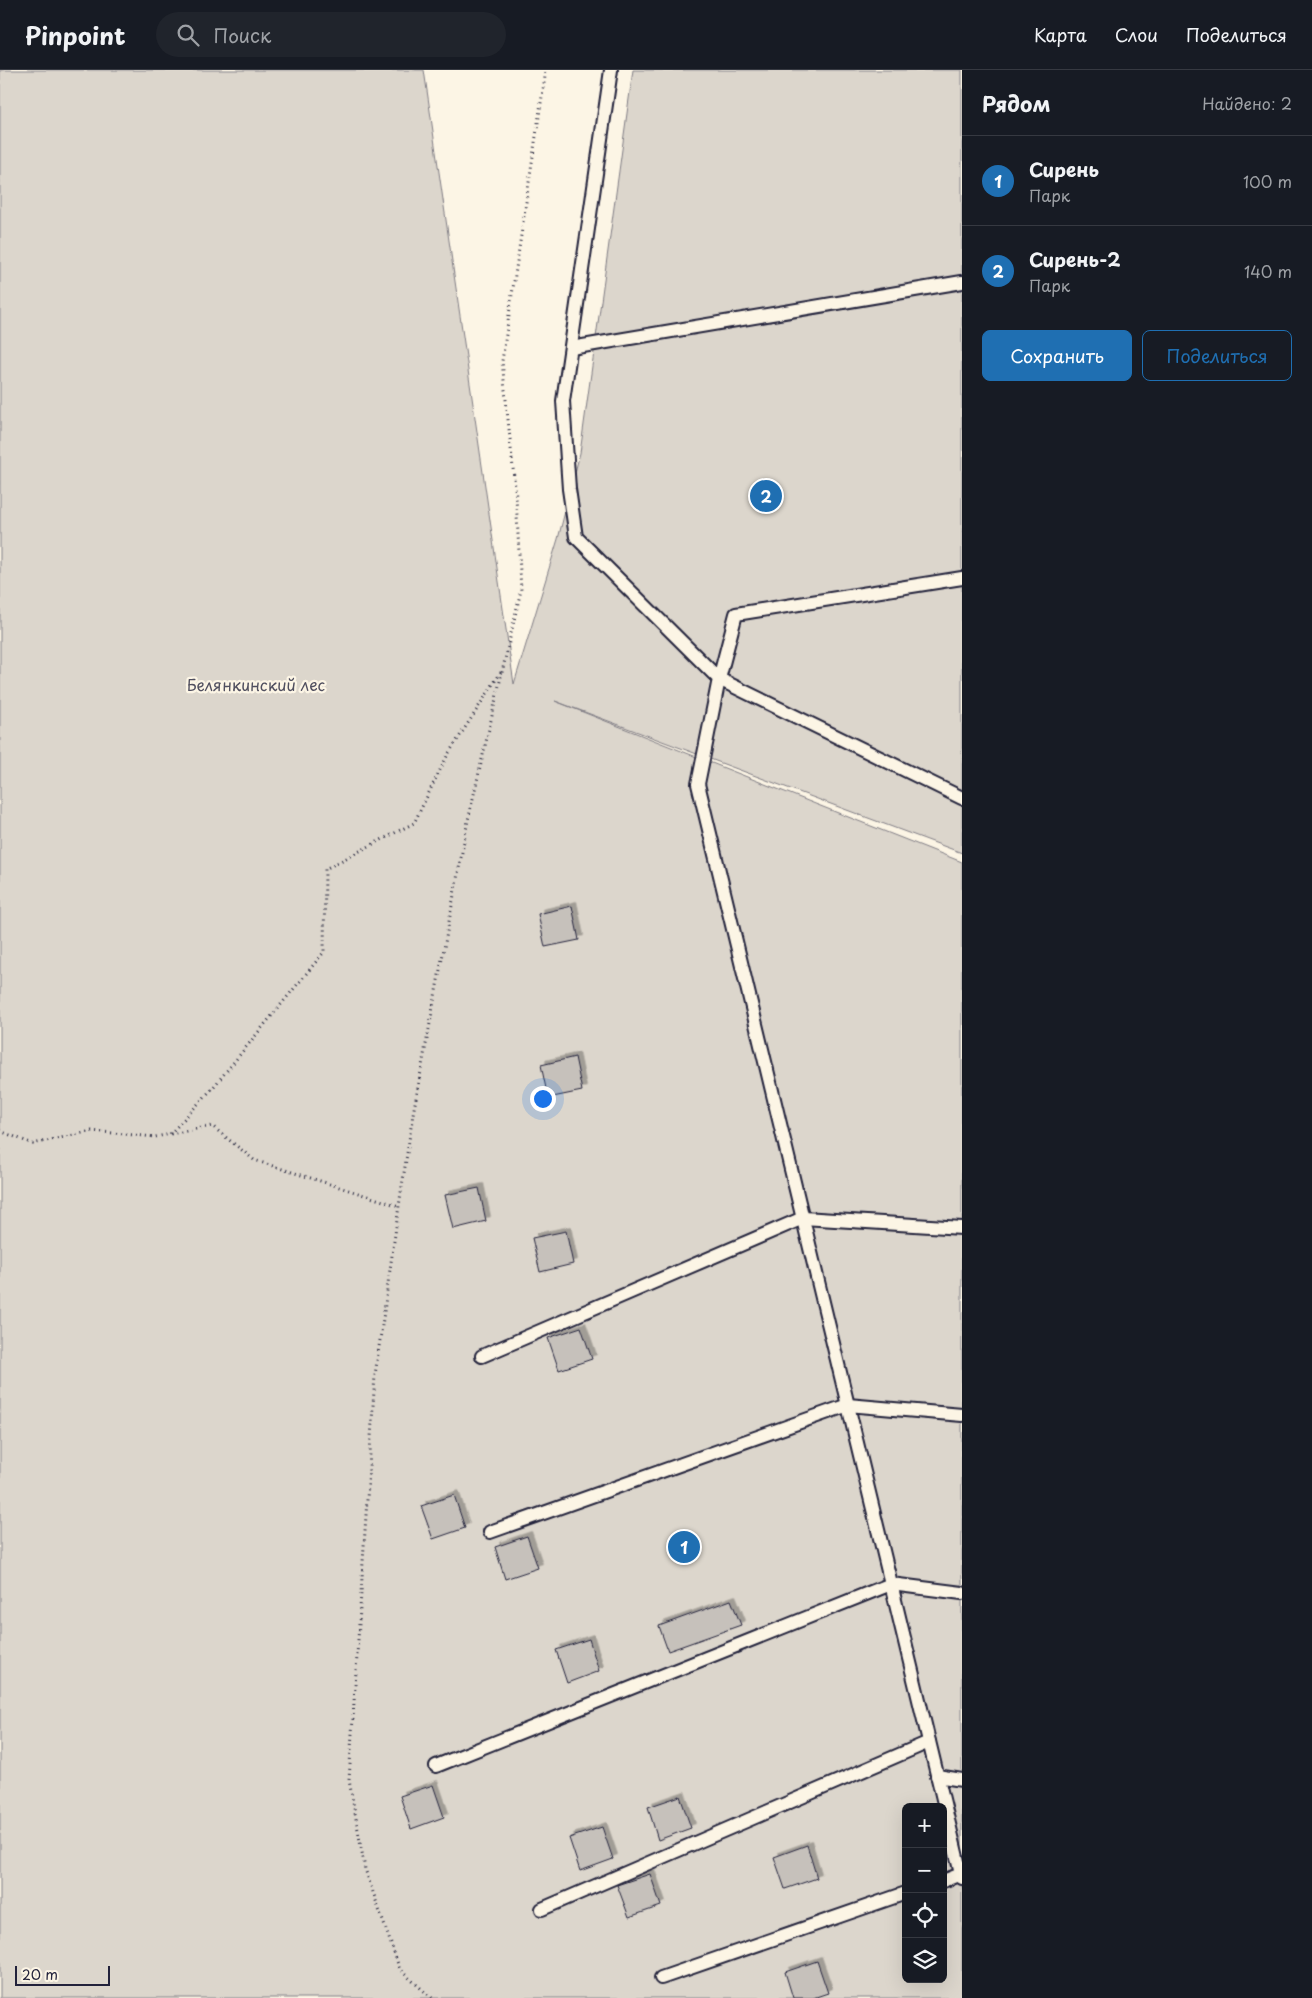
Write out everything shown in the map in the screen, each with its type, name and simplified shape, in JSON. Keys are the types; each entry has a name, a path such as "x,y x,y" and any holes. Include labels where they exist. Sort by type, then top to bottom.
{"lane":[{"path":"611,70 564,401 568,489 576,537 719,679 962,798"},
{"path":"571,348 962,282"},
{"path":"947,1879 962,1876 698,784 719,679 736,614 962,578"},
{"path":"482,1356 803,1218 962,1228"},
{"path":"490,1532 848,1405 962,1415"},
{"path":"436,1766 891,1584 962,1593"},
{"path":"542,1909 929,1742"},
{"path":"938,1776 962,1780"},
{"path":"661,1978 902,1895"}],"path":[{"path":"432,1998 400,1970 365,1869 349,1780 375,1375 399,1206 413,1114 468,820 521,590 516,496 502,361 546,70"},
{"path":"170,1134 211,1090 324,952 325,869 414,823 447,756 503,669"},
{"path":"0,1131 33,1144 92,1131 155,1138 212,1126 254,1160 399,1206"}],"green space":[{"name":"Белянкинский лес","path":"0,70 424,70 514,684 558,539 580,453 633,70 962,70 962,853 555,701 962,862 962,1998 0,1998"}],"building":[{"path":"572,906 579,940 545,947 538,914"},
{"path":"575,1057 582,1091 548,1098 541,1065"},
{"path":"479,1188 486,1221 453,1229 445,1195"},
{"path":"566,1231 573,1264 540,1272 532,1238"},
{"path":"581,1327 592,1359 559,1370 548,1338"},
{"path":"454,1495 465,1528 433,1539 421,1506"},
{"path":"527,1536 538,1568 505,1579 495,1547"},
{"path":"731,1600 741,1625 668,1651 659,1626"},
{"path":"589,1639 599,1671 567,1683 556,1650"},
{"path":"433,1785 444,1817 411,1829 400,1796"},
{"path":"680,1796 691,1828 658,1840 648,1807"},
{"path":"602,1827 613,1859 580,1871 569,1838"},
{"path":"807,1845 817,1878 785,1889 774,1857"},
{"path":"650,1874 661,1906 629,1917 617,1885"},
{"path":"817,1961 828,1993 813,1998 793,1998 785,1972"}],"place":[{"name":"Сирень-2","path":"766,496"},
{"name":"Сирень","path":"684,1547"}]}
